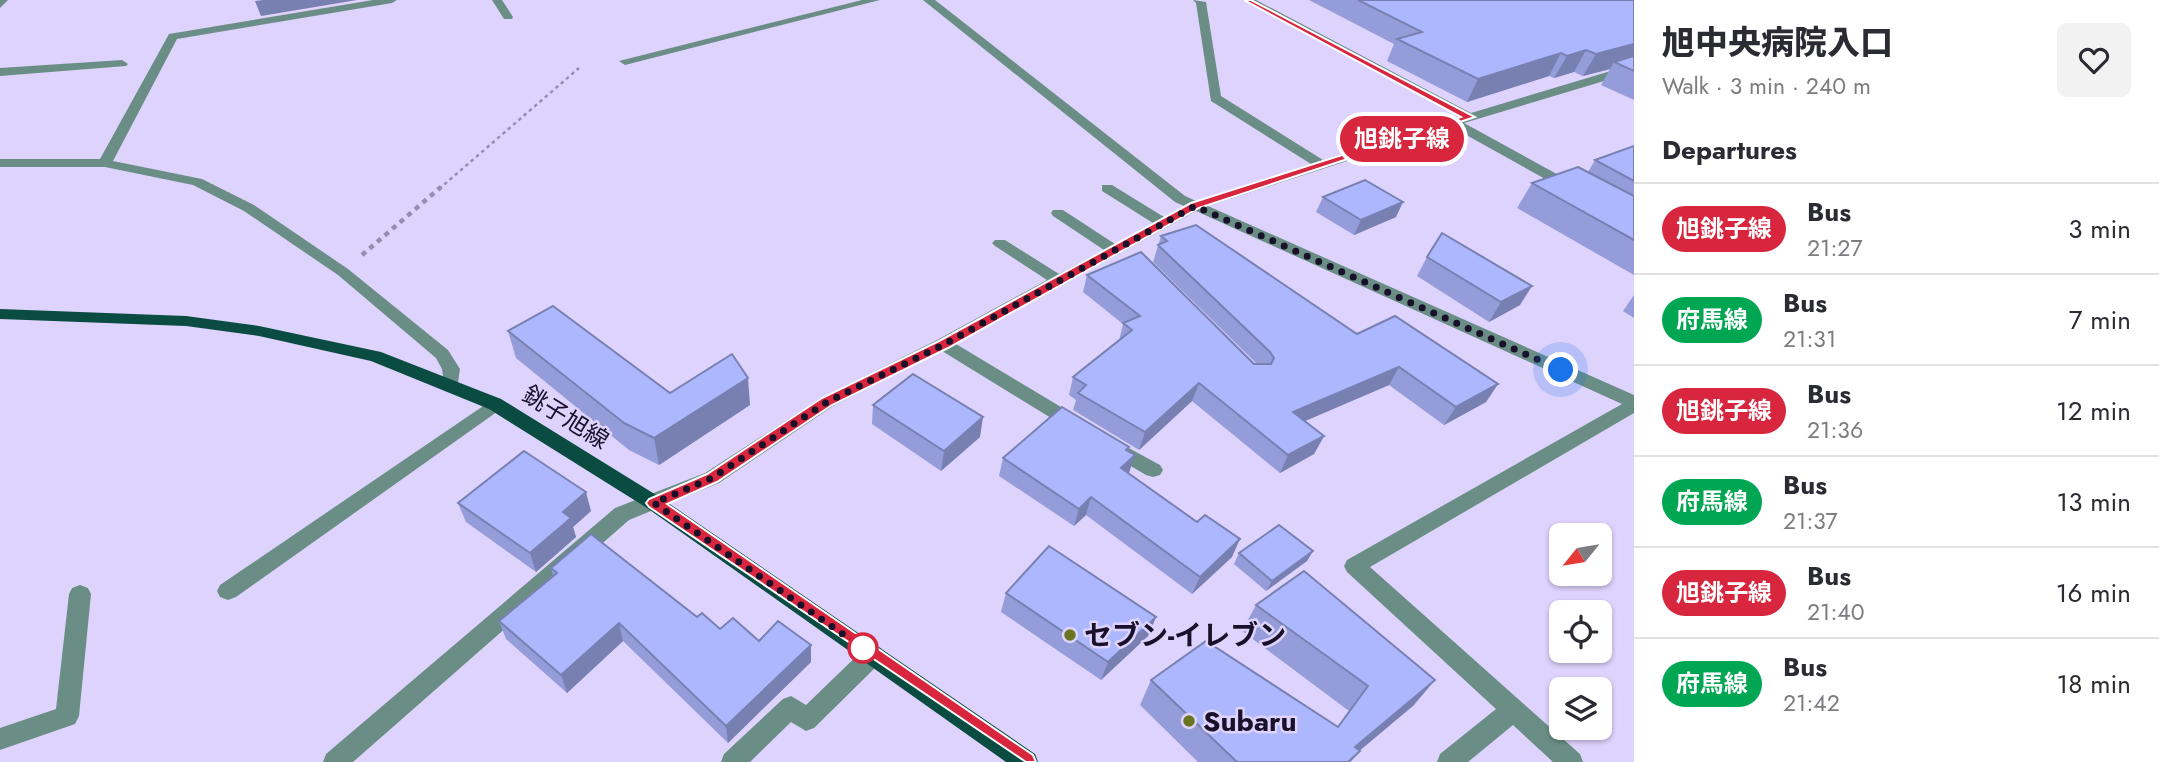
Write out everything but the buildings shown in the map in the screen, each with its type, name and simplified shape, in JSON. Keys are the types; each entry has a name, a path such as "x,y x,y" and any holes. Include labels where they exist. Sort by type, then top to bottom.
{"main road":[{"name":"銚子旭線","path":"0,314 186,321 259,331 375,356 495,404 654,503 1027,762"}],"street":[{"path":"0,5 4,0"},
{"path":"105,163 173,36 392,0"},
{"path":"497,0 508,17"},
{"path":"625,61 875,0"},
{"path":"928,0 1180,199 1634,403"},
{"path":"1198,0 1201,2 1215,98 1322,165"},
{"path":"1248,0 1470,117"},
{"path":"0,72 122,64"},
{"path":"335,762 622,513 654,503 712,478 827,402 943,345 1058,281 1123,249 1195,206 1453,122 1634,68"},
{"path":"1453,122 1586,196"},
{"path":"0,163 105,163 197,182 249,208 343,272 442,354 451,369 451,385"},
{"path":"1107,188 1163,223"},
{"path":"1058,214 1123,249"},
{"path":"1000,243 1058,281"},
{"path":"943,345 1153,470"},
{"path":"1571,762 1354,566 1634,403"},
{"path":"228,591 495,404"},
{"path":"0,739 67,716 80,594"},
{"path":"733,762 791,707 806,720 873,655"},
{"path":"1449,762 1513,709"}],"path":[{"path":"343,272 579,68"}],"bus line":[{"name":"旭銚子線","path":"1026,762 654,503 712,478 827,402 943,345 1195,206 1470,117 1248,0"}],"place":[{"name":"セブン-イレブン","path":"1070,635"},
{"name":"Subaru","path":"1189,721"}],"route":[{"path":"863,648 654,503 712,478 827,402 943,345 1195,206 1561,370"}]}
